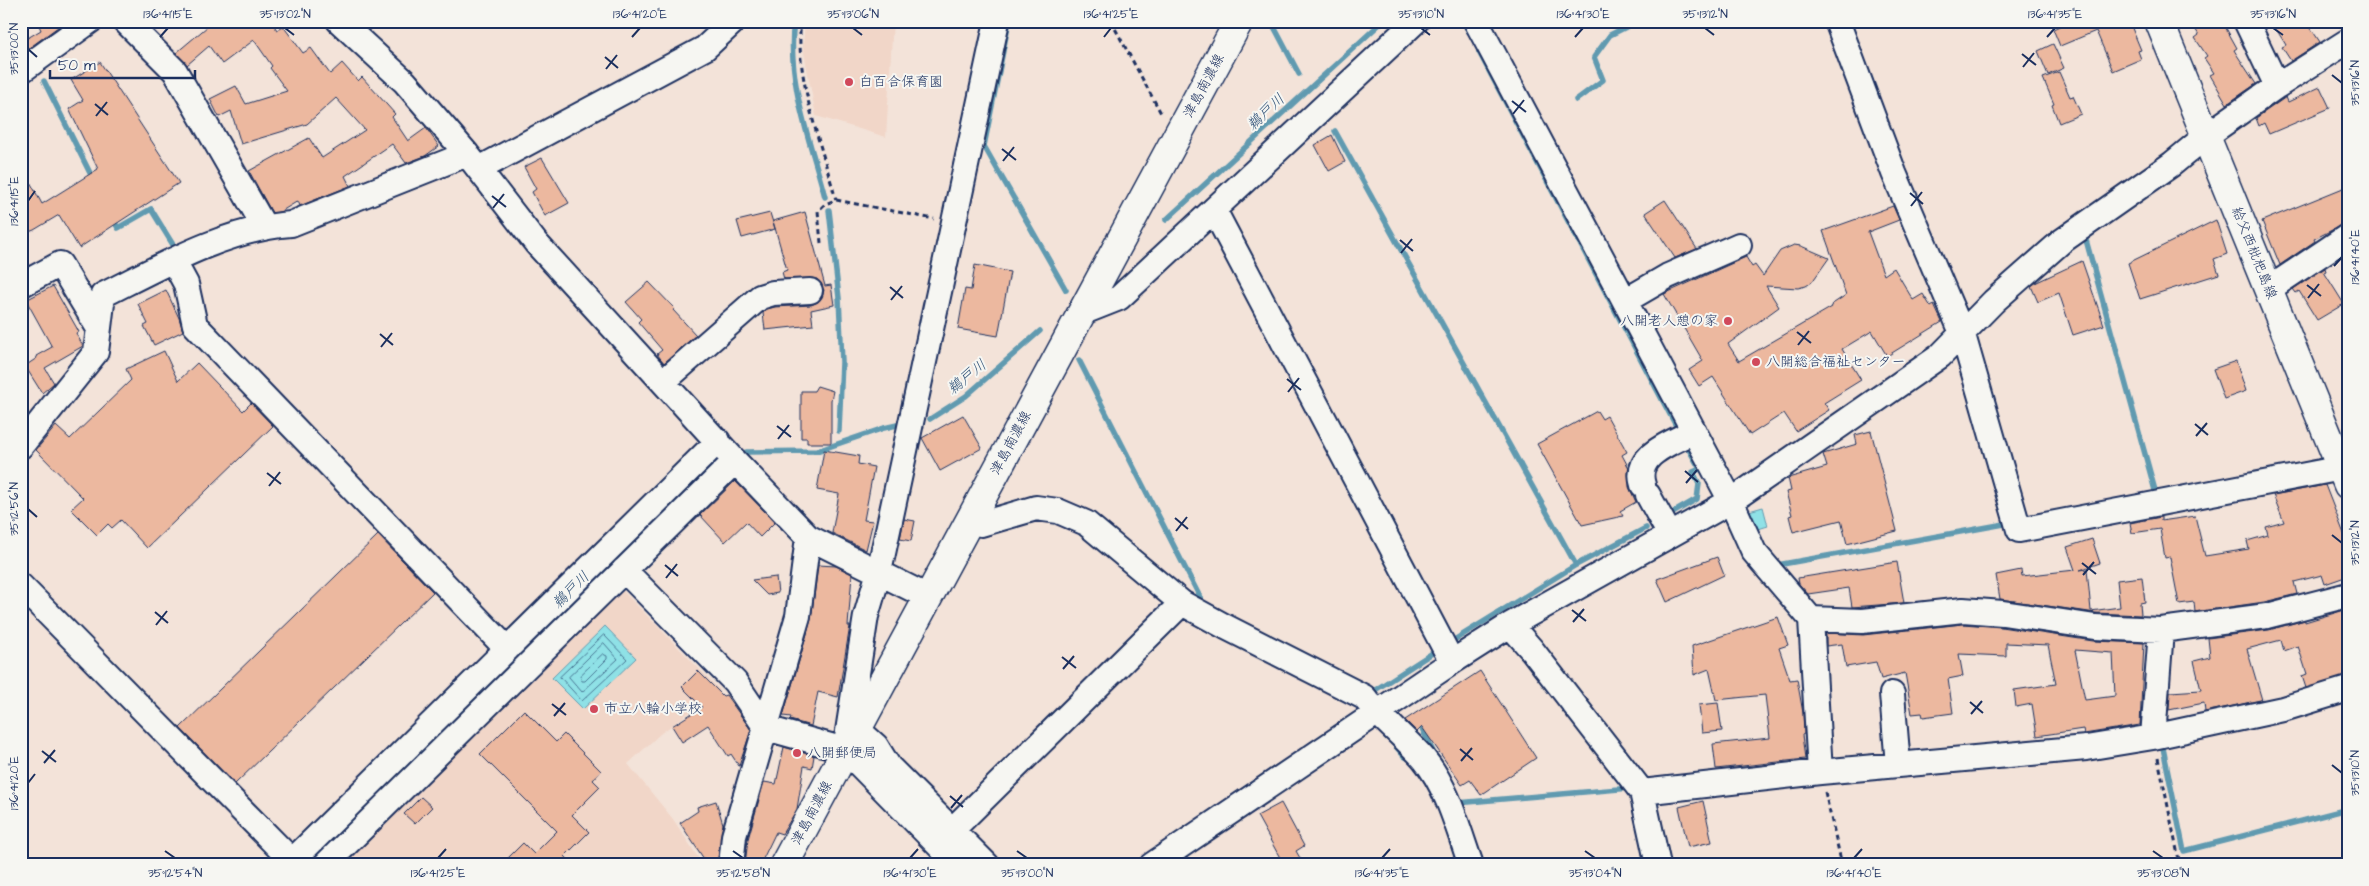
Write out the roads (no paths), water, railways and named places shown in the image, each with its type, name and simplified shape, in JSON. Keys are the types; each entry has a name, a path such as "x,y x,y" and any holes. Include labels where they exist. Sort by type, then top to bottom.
{"main road":[{"name":"津島南濃線","path":"784,865 1239,21"},
{"name":"給父西枇杷島線","path":"2163,23 2206,136 2345,477"}],"street":[{"path":"21,71 90,21"},
{"path":"125,21 175,71 264,226"},
{"path":"339,21 404,82 473,162 536,243 725,450 808,537 928,597"},
{"path":"21,446 96,352 103,295 181,257 264,226 291,224 473,162 705,48 734,21"},
{"path":"958,865 851,740 866,616 879,572 997,21"},
{"path":"1081,313 1119,298 1416,21"},
{"path":"1476,21 1731,501 1754,552 1811,620 1820,772"},
{"path":"1837,21 1894,173 1963,336 2019,530 2345,477"},
{"path":"2246,21 2277,86"},
{"path":"1152,865 1452,662 1510,625 1731,501 1940,356 1963,336 1994,301 2062,241 2172,164 2206,136 2277,86 2348,41"},
{"path":"1214,210 1452,662"},
{"path":"2269,289 2348,236"},
{"path":"1625,301 1668,276 1739,245"},
{"path":"181,257 196,325 513,643"},
{"path":"21,284 60,264 98,326"},
{"path":"663,382 760,297 773,293 810,291"},
{"path":"1670,535 1640,475 1642,464 1650,456 1694,431"},
{"path":"21,586 293,863 513,643 725,450"},
{"path":"325,865 624,570 725,450"},
{"path":"969,521 981,524 1036,508 1058,511 1086,523 1182,602 1226,627 1364,697 1376,714 1423,758 1437,778 1471,865"},
{"path":"730,865 734,836 798,616 808,537"},
{"path":"624,570 735,682 766,728 851,740 876,746 889,767 987,865"},
{"path":"1811,620 1862,621 1963,610 2004,613 2095,627 2161,630 2267,616 2348,596"},
{"path":"952,830 1182,602"},
{"path":"1510,625 1532,650 1642,792 1658,865"},
{"path":"2154,736 2161,630"},
{"path":"1642,792 1820,772 2086,748 2283,709 2348,689"},
{"path":"1892,694 1898,765"}],"water":[{"path":"1763,507 1768,526 1755,530 1749,511"},
{"path":"605,626 636,658 583,709 552,678"}],"waterway":[{"path":"794,21 792,43 796,88 806,132 825,197"},
{"path":"1009,21 984,146 1066,290"},
{"path":"1271,21 1299,74"},
{"name":"鵜戸川","path":"1166,220 1383,21"},
{"path":"1463,21 1469,32"},
{"path":"1576,100 1603,80 1594,57 1610,35 1638,21"},
{"path":"1479,52 1675,424"},
{"path":"44,81 93,179"},
{"path":"1335,131 1576,565"},
{"path":"113,219 118,228 151,209 175,248"},
{"path":"829,210 839,298 842,362 839,431"},
{"path":"2086,240 2156,494"},
{"name":"鵜戸川","path":"930,419 966,396 1040,331"},
{"path":"1079,360 1204,605"},
{"name":"鵜戸川","path":"737,455 747,452 817,451 897,425"},
{"path":"1669,515 1697,499 1699,484 1693,472 1700,469 1688,448"},
{"path":"1775,563 1777,565 2010,523"},
{"path":"1454,640 1576,565 1646,528"},
{"path":"1369,694 1437,650"},
{"path":"1419,722 1435,756"},
{"path":"1393,743 1404,756 1413,761"},
{"path":"2162,743 2184,851 2348,809"},
{"path":"864,751 872,760"},
{"path":"1457,803 1631,788"},
{"name":"鵜戸川","path":"309,865 320,855"}],"place":[{"name":"白百合保育園","path":"849,82"},
{"name":"八開老人憩の家","path":"1728,321"},
{"name":"八開総合福祉センター","path":"1756,362"},
{"name":"市立八輪小学校","path":"594,709"},
{"name":"八開郵便局","path":"797,753"}]}
